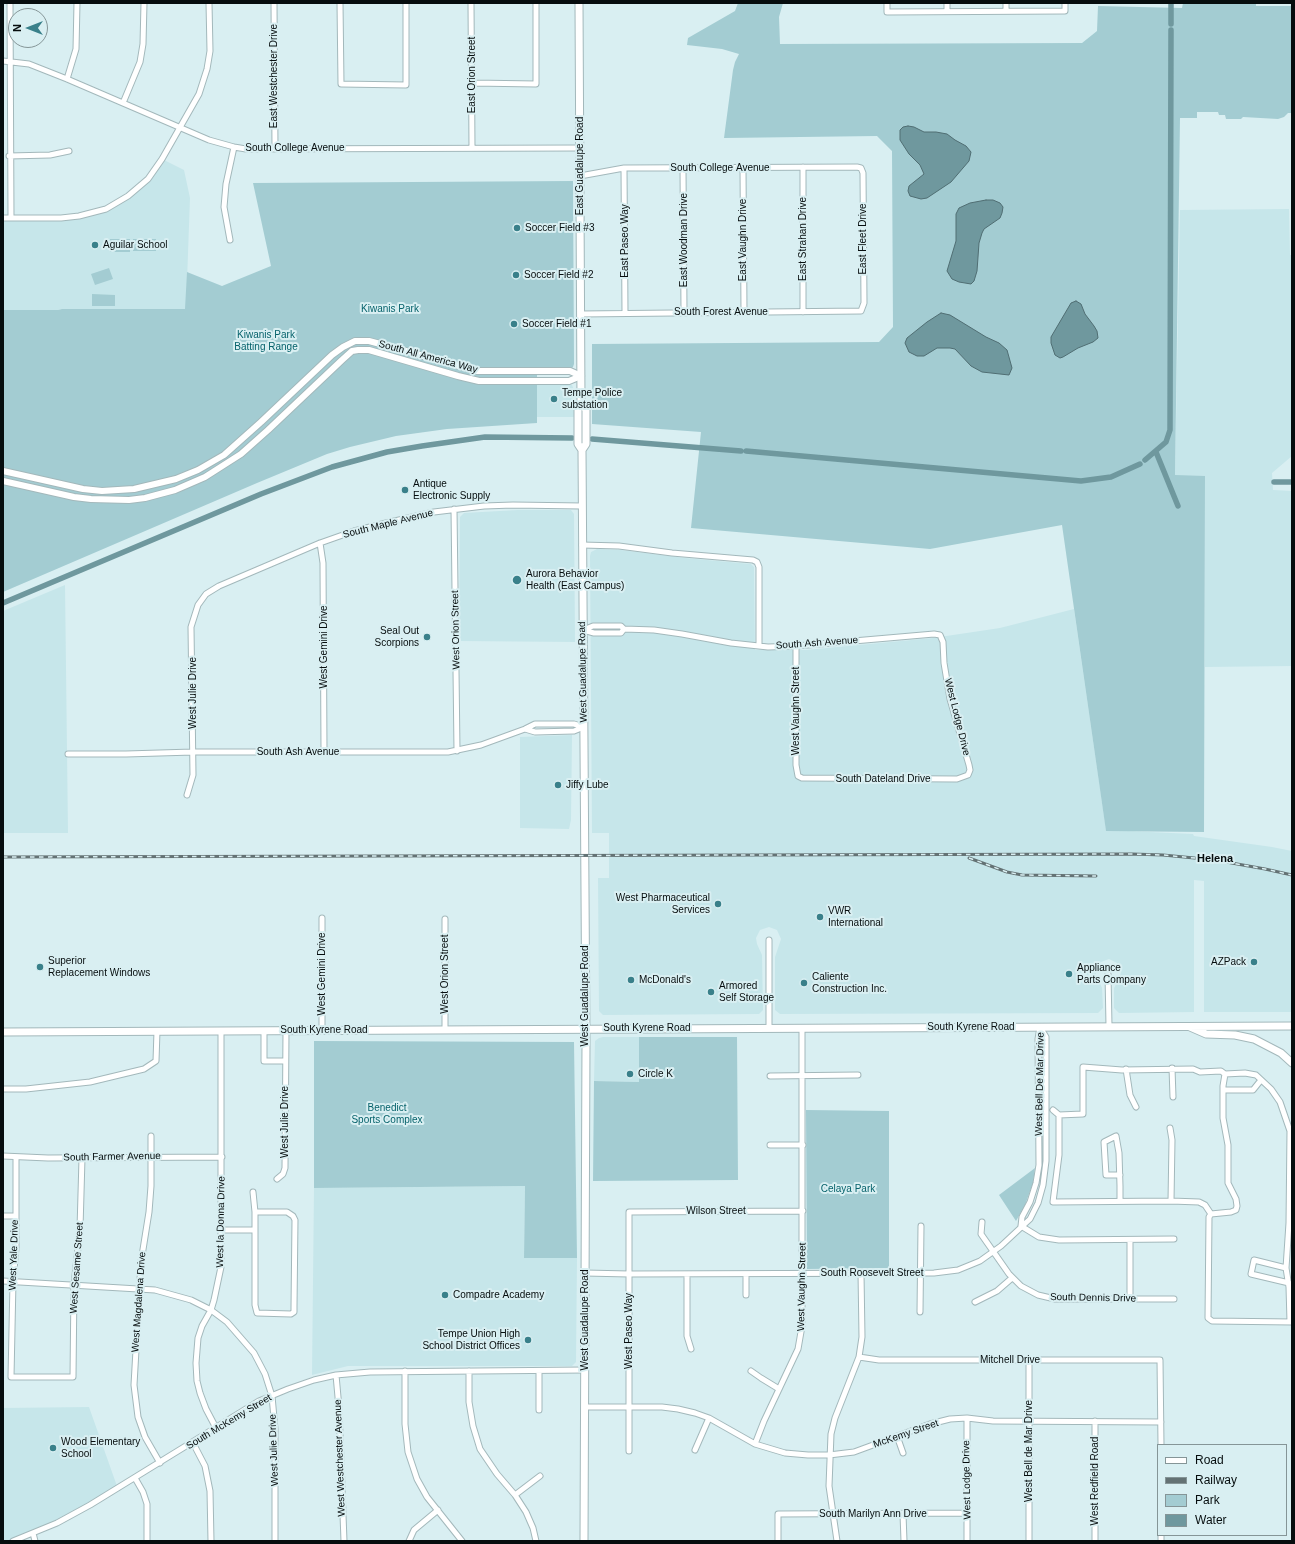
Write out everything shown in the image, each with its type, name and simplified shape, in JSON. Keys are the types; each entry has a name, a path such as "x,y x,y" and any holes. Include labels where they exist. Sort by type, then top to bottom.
{"main road":[{"name":"East Guadalupe Road","path":"579,3 581,402 578,410 578,434 580,447 586,444 586,410 581,402"},
{"name":"West Guadalupe Road","path":"580,447 582,506 586,1028 584,1541"},
{"path":"1186,1026 1206,1034 1235,1035 1254,1039 1281,1053 1292,1063"},
{"name":"South Kyrene Road","path":"3,1032 586,1028 1292,1026"}],"street":[{"path":"10,3 11,218"},
{"path":"67,79 76,49 77,3"},
{"path":"123,103 140,62 144,31 144,3"},
{"path":"3,218 79,216 106,209 128,196 148,179 162,159 200,94 210,51 209,3"},
{"name":"East Westchester Drive","path":"274,3 275,149"},
{"path":"340,3 341,84 406,85 406,3"},
{"name":"East Orion Street","path":"472,3 472,148"},
{"path":"472,83 536,84 536,3"},
{"path":"887,3 887,12 1065,11 1065,3"},
{"path":"947,3 947,11"},
{"path":"1006,3 1006,11"},
{"name":"South College Avenue","path":"3,61 29,64 180,126 208,140 246,149 580,148"},
{"path":"230,240 224,207 226,184 234,147"},
{"path":"10,156 50,155 69,151"},
{"name":"East Strahan Drive","path":"803,167 803,312"},
{"name":"South College Avenue","path":"580,176 624,168 861,168"},
{"name":"East Paseo Way","path":"624,168 625,313"},
{"name":"East Woodman Drive","path":"683,168 684,312"},
{"name":"East Vaughn Drive","path":"743,168 744,312"},
{"name":"East Fleet Drive","path":"861,168 863,173 864,303 861,311"},
{"name":"South Forest Avenue","path":"581,314 861,311"},
{"name":"South All America Way","path":"3,471 88,490 114,491 143,488 176,479 210,463 233,448 332,355 349,343 355,341 369,341 471,369 490,372 570,371 581,376"},
{"path":"396,358 398,348"},
{"name":"South All America Way","path":"3,480 74,497 91,499 114,500 145,498 175,490 205,477 241,454 352,351 369,350 474,380 569,381 581,376"},
{"path":"544,371 544,381"},
{"path":"490,372 490,381"},
{"path":"269,414 276,422"},
{"name":"South Maple Avenue","path":"206,594 219,586 320,543 354,531 386,523 454,509 513,505 582,506"},
{"name":"West Orion Street","path":"454,509 457,750"},
{"name":"West Gemini Drive","path":"320,543 323,563 324,751"},
{"path":"582,545 622,546 672,553 753,560 757,562 759,567 759,646"},
{"name":"West Julie Drive","path":"187,795 193,775 192,627 198,605 206,594"},
{"name":"South Ash Avenue","path":"583,630 593,626 621,626 624,629 654,630 689,634 731,643 759,646 796,646 926,634 940,635"},
{"name":"West Lodge Drive","path":"940,635 943,642 944,663 950,700 969,765 970,770 968,775"},
{"name":"West Vaughn Street","path":"796,646 796,765 798,776"},
{"name":"South Ash Avenue","path":"68,754 324,751 448,752 482,745 525,729 534,724 574,724 584,727"},
{"name":"South Ash Avenue","path":"525,729 535,732 574,731 584,727"},
{"name":"South Dateland Drive","path":"798,776 806,779 957,779 968,775"},
{"name":"West Gemini Drive","path":"322,918 322,1030"},
{"name":"West Orion Street","path":"445,919 445,1030"},
{"path":"769,940 769,1028"},
{"path":"1108,974 1109,1026"},
{"name":"West Bell De Mar Drive","path":"994,1252 1030,1219 1043,1185 1045,1174 1046,1038 1040,1027"},
{"name":"West Vaughn Street","path":"756,1444 764,1421 798,1349 802,1326 802,1028"},
{"path":"3,1089 26,1089 90,1082 144,1069 156,1061 157,1031"},
{"name":"West la Donna Drive","path":"216,1428 200,1394 197,1380 198,1338 217,1292 221,1267 221,1031"},
{"path":"264,1031 264,1061 285,1061"},
{"name":"West Julie Drive","path":"277,1179 283,1174 285,1168 286,1031"},
{"path":"1053,1110 1059,1115 1083,1114 1083,1068 1172,1068 1193,1069 1200,1072 1221,1072 1225,1074 1245,1072 1256,1075 1271,1089 1280,1102 1290,1131 1289,1224 1286,1268 1289,1283 1291,1322 1212,1321 1208,1318 1209,1217 1211,1214"},
{"path":"1172,1068 1173,1098"},
{"path":"1126,1069 1130,1095 1136,1106"},
{"path":"1211,1214 1231,1212 1236,1210 1237,1206 1236,1199 1228,1183 1228,1145 1223,1118 1223,1090 1225,1074"},
{"path":"770,1076 858,1075"},
{"path":"1223,1090 1253,1090 1261,1080"},
{"path":"1059,1115 1059,1155 1053,1202 1199,1202 1205,1205 1211,1214"},
{"path":"1170,1128 1172,1140 1171,1201"},
{"name":"West Magdalena Drive","path":"152,1136 150,1199 141,1262 134,1385 138,1417 145,1437 160,1463"},
{"path":"1120,1175 1106,1175 1104,1142 1116,1136 1120,1175 1120,1201"},
{"path":"770,1145 803,1145"},
{"name":"South Farmer Avenue","path":"3,1156 82,1158 222,1156"},
{"name":"West Yale Drive","path":"16,1157 16,1248 13,1281 11,1377 73,1377"},
{"name":"West Sesame Street","path":"73,1377 74,1285 80,1229 82,1158"},
{"path":"253,1192 255,1212 255,1305 257,1313 291,1314 294,1312 293,1216 287,1212 255,1212"},
{"name":"Wilson Street","path":"629,1212 803,1211"},
{"name":"West Paseo Way","path":"629,1212 629,1451"},
{"path":"3,1216 15,1216"},
{"name":"South Dennis Drive","path":"982,1222 981,1234 1012,1278 1026,1289 1044,1297 1061,1299 1174,1299"},
{"path":"920,1312 921,1226"},
{"path":"1021,1226 1033,1234 1047,1239 1068,1241 1174,1239"},
{"path":"222,1230 255,1230"},
{"path":"1130,1240 1130,1299"},
{"name":"South Roosevelt Street","path":"585,1273 746,1274 949,1272 980,1261 994,1252"},
{"path":"1286,1268 1254,1260 1251,1274 1289,1283"},
{"path":"837,1541 832,1515 829,1486 829,1455 831,1434 836,1418 860,1357 862,1337 861,1273"},
{"path":"687,1274 687,1336 691,1348"},
{"path":"746,1274 746,1295"},
{"path":"975,1302 997,1291 1012,1278"},
{"path":"3,1281 155,1290 191,1300 210,1310"},
{"name":"West Julie Drive","path":"210,1310 227,1322 254,1353 265,1374 272,1396 275,1429 275,1541"},
{"name":"Mitchell Drive","path":"860,1357 879,1360 1160,1360 1161,1422"},
{"name":"West Bell de Mar Drive","path":"1029,1360 1029,1541"},
{"name":"South McKemy Street","path":"13,1541 33,1533 90,1505 259,1401 304,1383 336,1375 360,1372 585,1370"},
{"path":"405,1371 405,1424 408,1452 417,1479 427,1497 462,1541"},
{"path":"469,1371 472,1426 480,1449 526,1512 533,1528 536,1541"},
{"path":"538,1410 539,1371"},
{"path":"751,1371 779,1389"},
{"name":"West Westchester Avenue","path":"336,1375 340,1408 344,1541"},
{"name":"McKemy Street","path":"585,1407 662,1407 695,1413 709,1418 756,1444 785,1453 829,1455 854,1452 930,1424 966,1418 993,1421 1161,1422"},
{"path":"695,1450 709,1418"},
{"name":"West Lodge Drive","path":"966,1418 968,1513 967,1541"},
{"name":"West Redfield Road","path":"1095,1421 1095,1541"},
{"path":"1161,1422 1161,1444"},
{"path":"897,1436 903,1453"},
{"path":"193,1443 205,1466 210,1491 211,1541"},
{"path":"515,1495 540,1476"},
{"path":"135,1478 143,1492 147,1504 147,1541"},
{"path":"409,1541 414,1530 438,1510"},
{"name":"South Marilyn Ann Drive","path":"778,1541 778,1514 832,1515 968,1513"},
{"path":"903,1514 904,1541"},
{"path":"33,1533 35,1541"}],"shaded area":[{"name":"Aguilar School","path":"162,159 184,170 190,198 186,309 3,310 3,218 61,218 106,209 148,179"},
{"path":"1289,209 1290,255 1292,255 1292,456 1272,473 1273,490 1292,491 1292,666 1205,667 1205,476 1175,476 1180,210"},
{"path":"537,385 572,385 574,390 574,417 537,417"},
{"name":"Aurora Behavior Health (East Campus)","path":"518,510 571,510 574,514 575,642 459,641 460,517 464,513"},
{"path":"597,549 621,550 751,564 754,567 755,650 806,650 933,638 1000,628 1074,609 1106,830 1193,834 1194,836 1292,851 1292,1012 1204,1012 1204,881 1194,880 1194,1012 1119,1013 1114,1008 1114,988 1120,977 1121,971 1117,963 1109,959 1101,962 1096,969 1096,975 1102,988 1103,1008 1098,1013 780,1014 775,1010 775,957 781,939 777,930 769,927 760,930 756,938 762,955 763,1010 759,1014 603,1015 599,1011 598,878 609,878 609,833 592,833 590,556 591,552"},
{"path":"65,585 68,833 3,833 3,611"},
{"path":"572,735 571,820 569,829 520,828 520,737"},
{"path":"603,1037 639,1037 639,1082 594,1081 595,1041"},
{"name":"Compadre Academy","path":"525,1186 524,1258 577,1258 576,1362 572,1366 348,1366 312,1375 314,1188"},
{"name":"Wood Elementary School","path":"89,1407 118,1489 90,1505 13,1541 3,1541 3,1408"}],"green space":[{"path":"738,3 783,3 779,17 780,44 1082,43 1097,31 1098,6 1182,8 1183,3 1256,3 1256,6 1292,6 1292,113 1288,113 1284,117 1278,119 1243,117 1241,119 1226,119 1225,115 1219,115 1218,112 1197,112 1197,118 1180,118 1175,475 1205,476 1204,832 1106,831 1062,525 930,549 691,528 701,432 592,424 592,344 879,342 893,327 892,151 877,136 724,138 733,70 739,54 722,49 687,45 688,38 735,11"},
{"name":"Kiwanis Park","path":"573,181 574,364 570,369 537,369 537,423 447,429 396,436 327,454 3,592 3,310 185,309 187,272 222,286 271,266 253,183"},
{"path":"110,239 130,239 130,252 110,252"},
{"path":"133,239 156,239 156,251 133,251"},
{"path":"109,268 113,279 95,285 91,274"},
{"path":"92,294 115,295 115,306 92,306"},
{"path":"639,1037 737,1037 738,1180 593,1181 594,1081 639,1082"},
{"name":"Benedict Sports Complex","path":"314,1041 574,1042 577,1258 524,1258 525,1186 314,1188"},
{"name":"Celaya Park","path":"806,1110 889,1111 889,1268 807,1269"},
{"path":"1035,1168 1033,1183 1025,1205 1016,1221 999,1195"}],"water":[{"path":"908,126 924,132 947,134 966,146 971,152 969,161 951,182 927,198 921,199 910,196 908,191 909,186 924,174 920,165 909,154 900,140 900,130 903,127"},
{"path":"993,200 1000,203 1003,207 1002,213 1000,218 984,229 982,233 979,243 977,271 974,281 971,284 959,282 952,279 947,271 956,241 956,214 959,208 970,203"},
{"path":"1076,301 1081,304 1085,314 1097,331 1098,338 1093,342 1060,358 1055,355 1051,343 1051,337 1071,303"},
{"path":"941,313 950,315 986,337 999,343 1007,350 1012,368 1009,375 982,372 971,366 955,349 937,348 924,356 917,356 909,352 905,343 907,338"}],"waterway":[{"path":"1171,3 1171,24"},
{"path":"1145,460 1166,442 1170,430 1171,30"},
{"path":"3,603 261,494 332,467 387,452 485,437 572,438"},
{"path":"592,439 741,451"},
{"path":"746,451 1081,481 1111,477 1140,464"},
{"path":"1156,452 1178,506"},
{"path":"1274,482 1292,482"}],"railway":[{"path":"3,857 1132,854 1163,855 1215,860 1292,875"},
{"path":"969,858 1007,872 1022,875 1096,876"}],"place":[{"name":"Soccer Field #3","path":"517,228"},
{"name":"Aguilar School","path":"95,245"},
{"name":"Soccer Field #2","path":"516,275"},
{"name":"Soccer Field #1","path":"514,324"},
{"name":"Tempe Police substation","path":"554,399"},
{"name":"Antique Electronic Supply","path":"405,490"},
{"name":"Aurora Behavior Health (East Campus)","path":"517,580"},
{"name":"Seal Out Scorpions","path":"427,637"},
{"name":"Jiffy Lube","path":"558,785"},
{"name":"West Pharmaceutical Services","path":"718,904"},
{"name":"VWR International","path":"820,917"},
{"name":"AZPack","path":"1254,962"},
{"name":"Superior Replacement Windows","path":"40,967"},
{"name":"Appliance Parts Company","path":"1069,974"},
{"name":"McDonald's","path":"631,980"},
{"name":"Caliente Construction Inc.","path":"804,983"},
{"name":"Armored Self Storage","path":"711,992"},
{"name":"Circle K","path":"630,1074"},
{"name":"Compadre Academy","path":"445,1295"},
{"name":"Tempe Union High School District Offices","path":"528,1340"},
{"name":"Wood Elementary School","path":"53,1448"}],"district":[{"name":"Helena","path":"1215,859"}],"park label":[{"name":"Kiwanis Park Batting Range","path":"266,340"}]}
